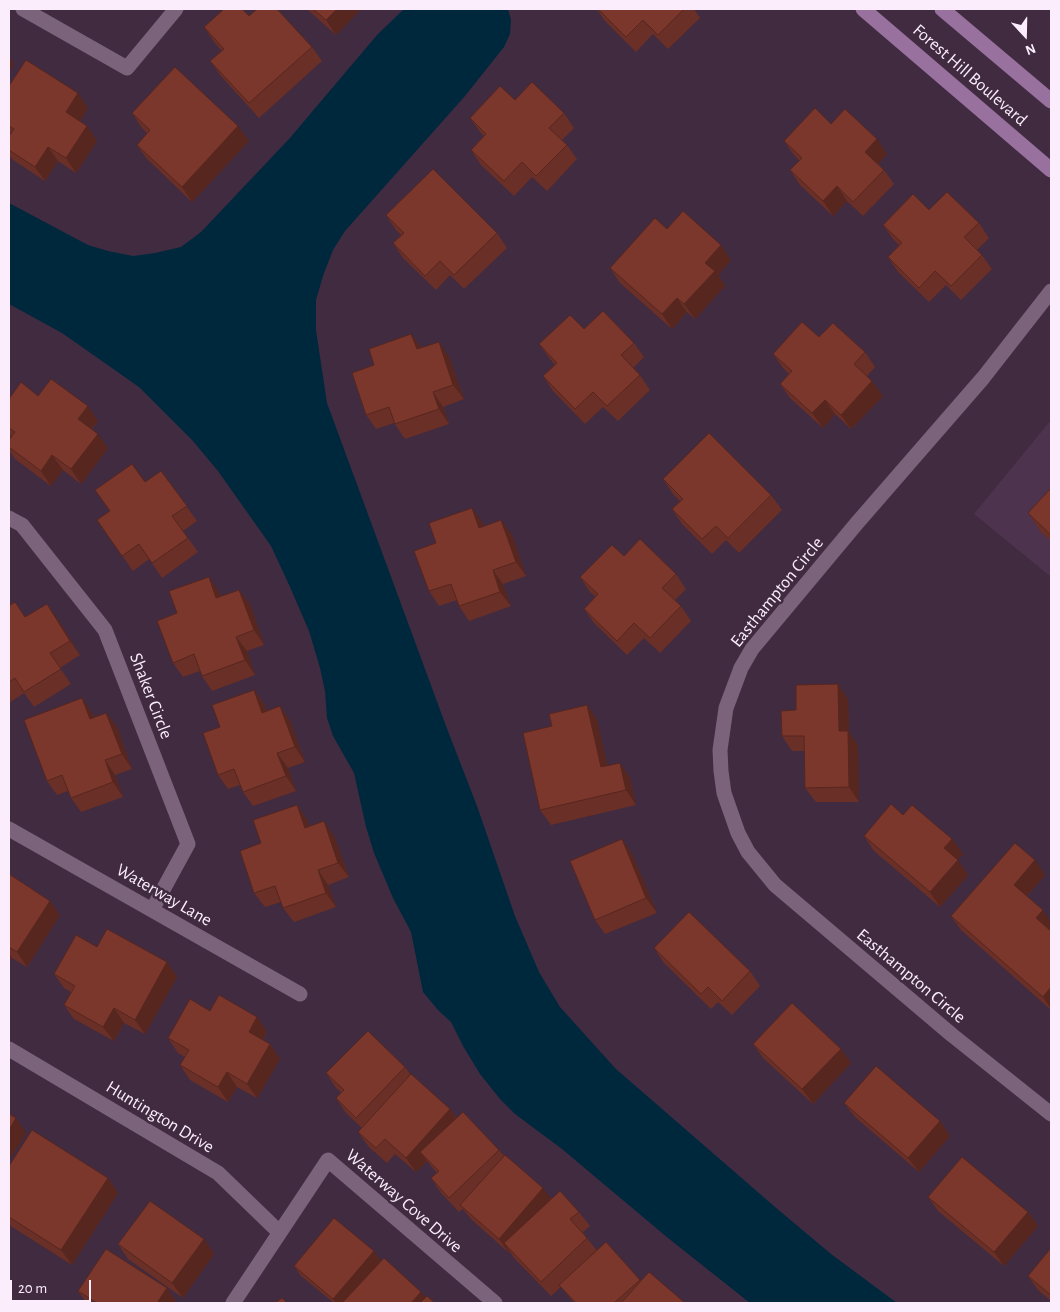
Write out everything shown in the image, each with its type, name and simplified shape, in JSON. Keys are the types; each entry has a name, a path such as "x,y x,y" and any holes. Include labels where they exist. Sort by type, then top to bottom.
{"main road":[{"name":"Forest Hill Boulevard","path":"863,9 1051,170"},
{"name":"Forest Hill Boulevard","path":"942,9 1051,101"}],"street":[{"path":"23,9 127,68 176,9"},
{"name":"Easthampton Circle","path":"1051,291 983,378 857,523 752,649 741,668 730,694 722,728 720,750 724,793 738,833 748,852 775,885 952,1036 1051,1114"},
{"name":"Shaker Circle","path":"9,518 22,525 105,630 188,844 152,910"},
{"name":"Waterway Lane","path":"9,829 300,994"},
{"name":"Huntington Drive","path":"9,1050 218,1173 279,1232"},
{"name":"Waterway Cove Drive","path":"233,1303 328,1160 495,1303"}],"shaded area":[{"path":"1051,420 1051,577 974,514"}],"water":[{"path":"404,9 508,9 511,20 510,34 504,47 465,96 345,231 333,250 323,276 316,300 316,330 327,403 477,806 515,916 539,972 560,1007 616,1069 831,1254 897,1303 750,1303 668,1238 562,1149 515,1114 500,1099 480,1074 451,1022 423,992 411,932 393,898 374,853 354,773 333,736 327,718 325,691 309,631 271,546 218,471 192,440 139,387 62,333 9,304 9,203 88,245 108,251 133,256 181,247 201,232 289,139 377,35"}],"building":[{"path":"224,9 242,9 249,16 257,9 277,9 312,47 249,103 210,61 224,49 204,27"},
{"path":"313,9 337,9 326,20"},
{"path":"598,9 684,9 658,35 643,20 626,37"},
{"path":"26,60 78,93 66,112 87,126 66,158 48,147 35,167 9,150 9,136 14,129 9,126 9,86"},
{"path":"175,67 238,126 182,187 137,145 150,130 132,113"},
{"path":"532,82 564,113 549,128 567,145 536,176 522,162 504,181 471,150 486,134 470,118 500,86 515,100"},
{"path":"815,108 831,124 845,109 877,139 865,152 884,170 853,202 837,186 823,201 790,170 802,158 784,141"},
{"path":"433,169 497,233 454,275 440,261 425,276 393,243 404,233 386,215"},
{"path":"947,192 979,223 964,237 982,255 951,286 935,271 919,288 888,257 902,243 883,225 913,194 929,210"},
{"path":"683,211 721,245 705,263 715,271 684,304 677,298 662,314 610,268 655,218 667,229"},
{"path":"603,311 634,343 621,355 640,375 607,406 593,392 575,409 543,376 557,363 539,344 570,315 584,329"},
{"path":"802,322 819,337 833,323 865,352 854,364 872,381 841,415 825,400 812,413 780,384 792,371 773,354"},
{"path":"411,334 417,349 439,342 453,385 433,392 439,409 395,424 389,407 366,415 352,373 374,365 369,349"},
{"path":"51,379 88,406 78,419 98,434 71,469 52,455 41,471 9,447 9,440 15,432 9,428 9,399 21,382 38,396"},
{"path":"709,433 771,495 728,538 716,526 702,539 672,509 683,499 663,479"},
{"path":"132,464 145,482 161,471 187,506 172,516 188,538 152,563 139,544 122,556 97,520 110,511 95,490"},
{"path":"1051,488 1051,535 1028,513"},
{"path":"472,508 479,528 501,520 516,562 493,570 500,592 459,606 451,584 429,591 414,551 436,543 429,523"},
{"path":"640,539 676,574 662,588 681,606 650,638 634,623 617,641 584,609 598,594 580,577 612,545 624,556"},
{"path":"209,577 216,598 239,590 254,630 236,637 245,660 202,676 194,654 173,663 157,621 177,613 169,591"},
{"path":"15,602 25,617 47,604 70,641 50,653 61,669 24,692 15,678 9,682 9,606"},
{"path":"838,684 839,731 848,731 849,787 805,788 804,736 782,736 781,711 796,710 796,685"},
{"path":"254,690 262,713 280,706 295,747 277,753 286,776 243,792 234,769 218,775 203,733 220,727 212,705"},
{"path":"82,698 90,719 106,713 122,754 105,760 113,782 71,798 62,775 47,781 24,720"},
{"path":"587,705 601,767 620,763 626,790 540,810 523,733 552,726 549,714"},
{"path":"891,804 903,815 912,805 952,839 944,848 958,860 930,892 864,836"},
{"path":"297,805 305,828 324,821 338,863 318,870 326,893 283,908 275,886 254,893 240,851 261,843 253,820"},
{"path":"622,839 646,898 595,920 570,861"},
{"path":"1015,843 1035,860 1014,885 1043,910 1036,918 1051,931 1051,987 1043,997 951,916"},
{"path":"9,874 50,901 17,952 9,947"},
{"path":"689,912 750,971 722,1001 708,987 701,994 654,948"},
{"path":"107,929 167,962 135,1020 114,1008 103,1027 64,1005 75,986 54,974 76,935 97,947"},
{"path":"219,995 257,1017 249,1032 270,1044 247,1084 227,1072 218,1087 180,1065 189,1050 168,1038 190,999 210,1011"},
{"path":"792,1003 841,1049 802,1089 753,1044"},
{"path":"368,1031 405,1067 356,1118 336,1098 344,1090 326,1073"},
{"path":"876,1066 940,1121 908,1158 844,1103"},
{"path":"411,1074 450,1109 406,1158 385,1139 376,1148 358,1132"},
{"path":"463,1112 499,1150 449,1198 431,1178 439,1171 420,1152"},
{"path":"9,1114 16,1118 9,1130"},
{"path":"32,1130 108,1178 61,1250 9,1217 9,1166"},
{"path":"505,1155 543,1188 499,1239 460,1205"},
{"path":"962,1157 1028,1212 994,1252 928,1197"},
{"path":"560,1191 579,1212 570,1219 587,1238 541,1282 504,1243"},
{"path":"150,1201 204,1239 172,1283 118,1244"},
{"path":"334,1218 374,1251 333,1299 294,1266"},
{"path":"606,1242 640,1280 614,1303 576,1303 559,1285"},
{"path":"1051,1248 1051,1295 1028,1276"},
{"path":"106,1249 167,1288 157,1303 97,1303 78,1291"},
{"path":"384,1258 421,1292 411,1303 344,1303 343,1302"},
{"path":"649,1272 685,1303 621,1303"},
{"path":"427,1296 435,1303 420,1303"},
{"path":"282,1298 287,1303 275,1303"}]}
